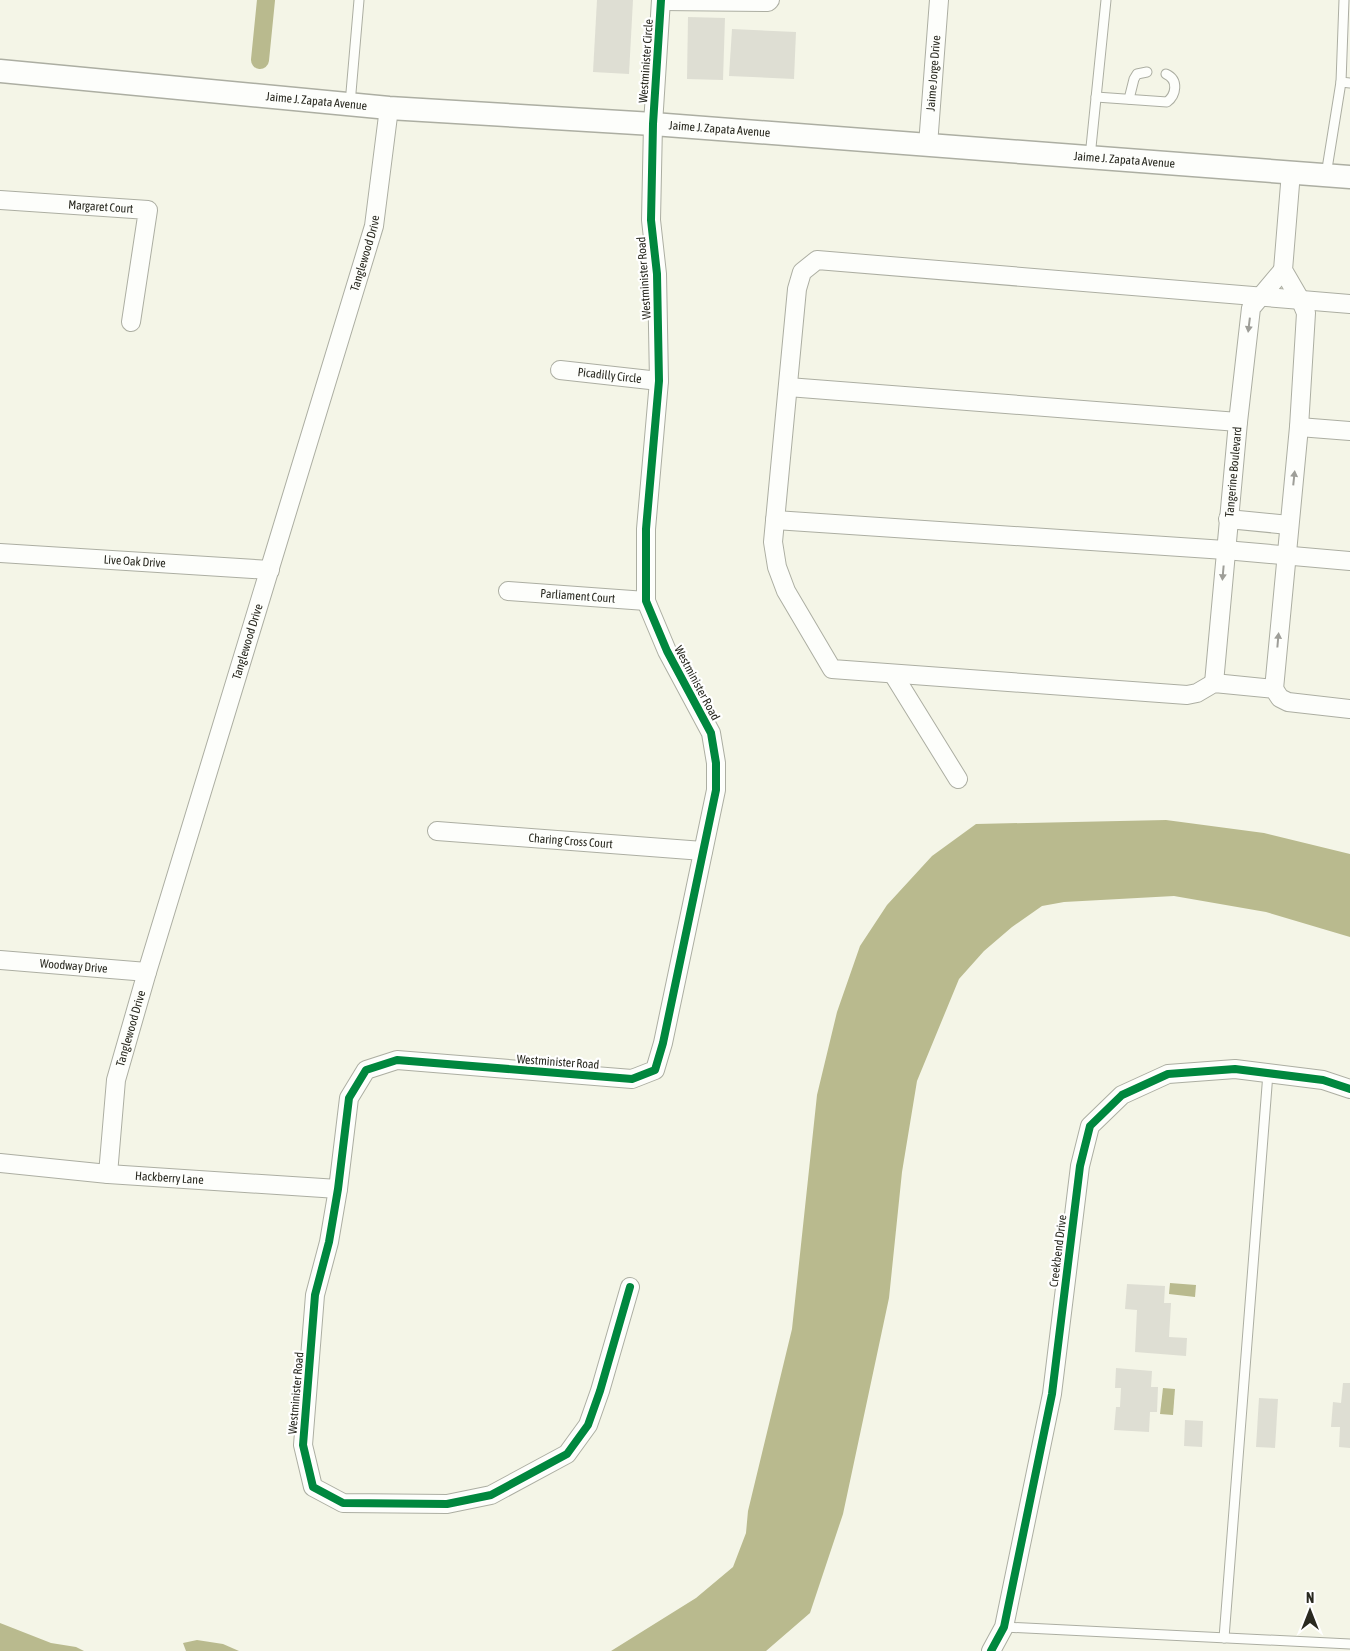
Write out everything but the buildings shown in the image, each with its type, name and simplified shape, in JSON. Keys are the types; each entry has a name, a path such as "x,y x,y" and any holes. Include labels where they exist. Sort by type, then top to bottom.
{"street":[{"path":"661,1 768,2 770,0"},
{"name":"Jaime Jorge Drive","path":"928,145 939,0"},
{"name":"Westminister Circle","path":"652,124 661,1"},
{"name":"Jaime J. Zapata Avenue","path":"0,71 389,108 652,124 1350,177"},
{"name":"Tanglewood Drive","path":"108,1174 116,1080 147,972 374,226 389,108"},
{"name":"Westminister Road","path":"630,1287 588,1425 567,1454 491,1495 446,1504 343,1504 313,1487 303,1445 315,1295 329,1242 338,1189 349,1098 366,1070 397,1060 632,1079 655,1070 663,1043 716,790 716,762 711,733 667,651 646,601 646,528 659,381 657,274 650,220 652,124"},
{"path":"1291,172 1283,270 1306,313 1299,427 1274,689 1280,698 1288,702 1350,710"},
{"name":"Margaret Court","path":"0,200 148,210 131,322"},
{"path":"1274,689 1214,683 1198,693 1187,694 832,669 786,591 778,567 773,542 797,289 802,272 817,260 1259,298 1350,304"},
{"name":"Tangerine Boulevard","path":"1214,683 1228,519 1251,308 1283,270"},
{"name":"Picadilly Circle","path":"560,370 659,381"},
{"path":"788,387 1238,422"},
{"path":"1299,427 1350,431"},
{"path":"1228,519 1289,525"},
{"path":"775,520 1225,550 1350,561"},
{"name":"Live Oak Drive","path":"0,553 270,570"},
{"name":"Parliament Court","path":"508,591 646,601"},
{"path":"893,674 958,779"},
{"name":"Charing Cross Court","path":"437,830 703,851"},
{"name":"Woodway Drive","path":"0,960 147,972"},
{"name":"Creekbend Drive","path":"990,1651 1004,1626 1052,1394 1080,1166 1090,1126 1122,1095 1168,1074 1235,1069 1323,1080 1350,1089"},
{"name":"Hackberry Lane","path":"0,1163 108,1174 338,1189"}],"lane":[{"path":"350,104 359,0"},
{"path":"1090,157 1106,0"},
{"path":"1326,175 1346,83 1344,0"},
{"path":"1129,99 1137,74 1147,72"},
{"path":"1096,97 1167,102 1172,98 1175,90 1174,82 1170,75 1166,74"},
{"path":"1224,1638 1268,1074"},
{"path":"1004,1626 1350,1644"}],"shaded area":[{"path":"1166,820 1264,833 1350,854 1350,937 1266,912 1174,896 1064,902 1042,906 1012,927 984,951 959,979 917,1081 902,1172 889,1298 843,1514 810,1613 766,1651 611,1651 696,1598 733,1567 746,1533 748,1511 792,1329 817,1095 837,1012 860,946 887,905 932,856 976,824"},
{"path":"1170,1283 1196,1285 1195,1297 1169,1294"},
{"path":"1163,1388 1175,1389 1173,1415 1160,1414"},
{"path":"0,1623 51,1643 76,1647 84,1651 0,1651"},
{"path":"197,1640 223,1644 239,1651 186,1651 183,1643"}],"waterway":[{"path":"260,60 266,0"}],"cycle path":[{"path":"630,1287 600,1391 588,1425 567,1454 491,1495 447,1504 343,1503 313,1487 303,1445 315,1295 329,1242 338,1189 349,1098 366,1070 397,1060 632,1079 655,1070 663,1043 716,790 716,763 711,733 667,651 646,601 646,529 659,381 657,274 651,220 653,124 661,0"},
{"path":"991,1651 1004,1627 1052,1394 1080,1166 1090,1126 1122,1095 1168,1074 1235,1069 1323,1080 1350,1089"}]}
